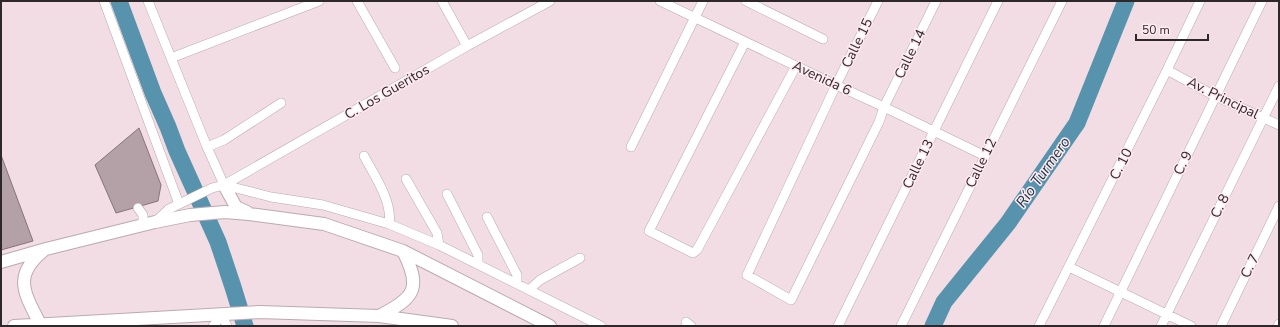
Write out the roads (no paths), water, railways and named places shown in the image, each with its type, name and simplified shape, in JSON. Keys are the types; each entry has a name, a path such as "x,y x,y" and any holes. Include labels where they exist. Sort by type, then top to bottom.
{"main road":[{"path":"224,185 236,207 250,214"},
{"path":"1,262 149,223 190,215 225,212 250,214 324,224 403,251 550,326"},
{"path":"40,325 29,303 23,286 25,273 34,259 46,249"},
{"path":"379,316 397,307 410,293 414,280 403,251"},
{"path":"14,326 228,318 260,312 379,316 452,326"}],"street":[{"path":"104,1 183,202"},
{"path":"148,1 207,147 224,185"},
{"path":"172,58 319,1"},
{"path":"357,1 395,68"},
{"path":"442,1 467,46"},
{"name":"Avenida 6","path":"660,1 985,156"},
{"path":"631,147 703,1"},
{"path":"746,1 823,38"},
{"name":"Calle 15","path":"878,1 836,85 747,275 791,300 884,107"},
{"name":"Calle 14","path":"884,107 936,1"},
{"name":"Calle 13","path":"839,325 998,1"},
{"name":"Calle 12","path":"901,326 1062,1"},
{"name":"C. 10","path":"1039,326 1200,1"},
{"name":"C. 9","path":"1104,326 1262,1"},
{"name":"C. Los Gueritos","path":"224,185 545,3"},
{"path":"746,42 649,231 693,253 697,250 796,66"},
{"name":"Av. Principal","path":"1167,70 1216,96 1279,125"},
{"name":"C. 8","path":"1161,326 1279,86"},
{"path":"207,147 224,140 281,103"},
{"path":"364,156 389,207 389,224"},
{"path":"406,179 437,233 439,244"},
{"path":"138,208 149,223 170,208 212,188 224,185 271,197 323,205 389,224 439,244 601,326"},
{"path":"447,194 478,255 478,264"},
{"name":"C. 7","path":"1221,326 1279,206"},
{"path":"487,217 517,275 517,284"},
{"path":"529,290 540,280 580,258"},
{"path":"1069,267 1191,326"},
{"path":"213,326 228,318"}],"waterway":[{"path":"119,1 153,93 218,242 245,326"},
{"name":"Río Turmero","path":"933,326 944,302 1008,223 1077,123 1126,1"}]}
